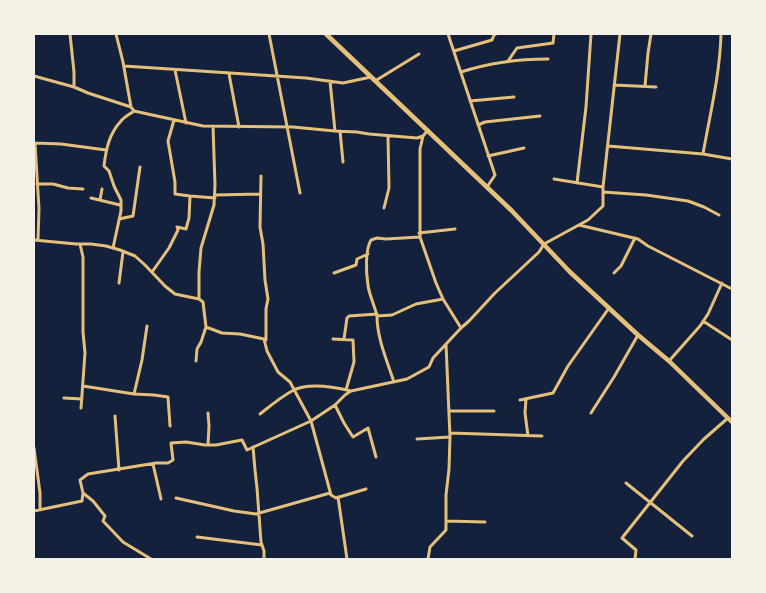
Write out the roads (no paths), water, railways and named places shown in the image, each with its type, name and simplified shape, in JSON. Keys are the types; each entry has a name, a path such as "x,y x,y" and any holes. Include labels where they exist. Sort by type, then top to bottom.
{"main road":[{"path":"326,34 512,211 570,272 669,361 732,422"}],"street":[{"path":"70,34 74,87"},
{"path":"116,34 133,109"},
{"path":"269,34 300,193"},
{"path":"448,34 495,175 487,187"},
{"path":"454,51 492,40 496,34"},
{"path":"508,62 517,48 553,43 554,34"},
{"path":"577,183 586,107 591,34"},
{"path":"34,511 82,501 83,493 80,480 88,474 168,463 173,460 171,443 186,442 216,445 242,440 247,450 310,421 335,405 351,391 407,379 429,367 446,344 495,293 539,252 544,244 588,220 603,206 603,187 620,34"},
{"path":"645,86 651,34"},
{"path":"703,154 717,76 721,34"},
{"path":"124,66 306,78 343,83 373,79 418,54"},
{"path":"461,72 482,66 527,59 548,59"},
{"path":"175,70 186,123"},
{"path":"229,74 239,127"},
{"path":"34,76 74,87 133,109 203,126 287,127 418,138 423,136"},
{"path":"330,82 343,162"},
{"path":"614,85 656,87"},
{"path":"470,101 514,97"},
{"path":"113,248 121,211 121,200 109,171 104,166 106,150 108,142 121,121 133,109"},
{"path":"478,125 485,122 540,116"},
{"path":"174,120 168,141 175,182 175,194 190,196 260,194"},
{"path":"199,299 201,248 215,196 214,126"},
{"path":"428,130 423,136 420,149 420,235 426,257 444,299 461,328"},
{"path":"384,208 389,188 388,136"},
{"path":"106,150 61,144 34,143 38,209 36,240 106,246 135,256 157,279 175,294 199,299 204,302 206,327 197,349 196,361"},
{"path":"608,146 703,154 732,159"},
{"path":"488,156 524,148"},
{"path":"119,219 133,216 140,167"},
{"path":"261,176 260,227 268,299 266,344"},
{"path":"554,179 603,187"},
{"path":"37,184 53,184 83,189"},
{"path":"100,200 102,189"},
{"path":"603,192 646,195 688,202 720,215"},
{"path":"152,272 169,248 178,230 177,227 186,229 189,218 190,196"},
{"path":"91,198 120,205"},
{"path":"578,225 635,238 732,289"},
{"path":"394,382 383,348 377,315 368,286 368,245 377,238 386,239 455,229"},
{"path":"614,273 621,266 635,238"},
{"path":"80,244 83,257 83,332 85,353 81,408"},
{"path":"119,283 123,252"},
{"path":"334,273 356,265 357,259 368,254"},
{"path":"669,361 708,314 722,283"},
{"path":"344,339 347,318 349,316 392,315 416,304 444,299"},
{"path":"520,400 553,393 568,366 609,308"},
{"path":"703,321 732,340"},
{"path":"134,394 147,326"},
{"path":"206,327 222,333 264,339 278,372 290,382 310,421 331,495 336,498 366,489"},
{"path":"591,413 638,335"},
{"path":"333,339 353,340 354,362 346,390"},
{"path":"428,559 430,547 446,530 450,435 446,344"},
{"path":"83,386 168,397 170,426"},
{"path":"260,414 294,390 322,386 351,391"},
{"path":"64,398 82,399"},
{"path":"526,399 525,413 528,436"},
{"path":"335,405 353,437 368,428 376,457"},
{"path":"449,411 494,411"},
{"path":"208,413 208,445"},
{"path":"115,416 119,470"},
{"path":"635,559 636,550 622,538 683,461 728,418"},
{"path":"417,438 450,435 542,436"},
{"path":"253,447 264,559"},
{"path":"34,448 40,493 40,510"},
{"path":"153,464 161,499"},
{"path":"626,483 692,536"},
{"path":"83,493 93,501 105,516 103,520 123,542 151,559"},
{"path":"176,498 256,514 330,493"},
{"path":"338,497 347,559"},
{"path":"446,521 485,522"},
{"path":"197,537 262,545"}]}
